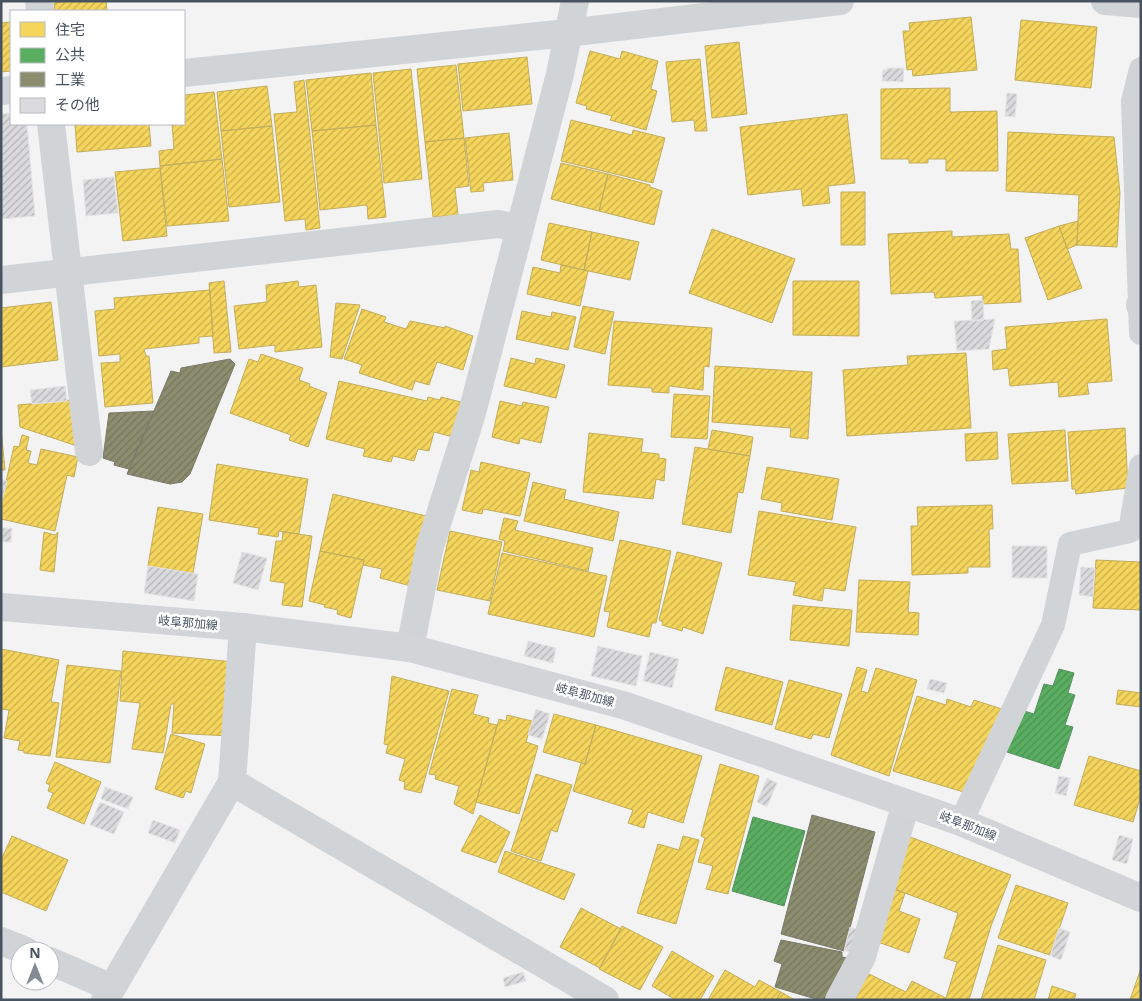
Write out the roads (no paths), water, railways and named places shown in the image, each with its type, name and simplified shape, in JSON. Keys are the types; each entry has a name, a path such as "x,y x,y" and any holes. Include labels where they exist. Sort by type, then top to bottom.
{"main road":[{"name":"岐阜那加線","path":"1,607 243,627 410,648 626,706 961,822 1141,898"}],"street":[{"path":"410,648 430,546 472,413 560,74 575,1"},
{"path":"185,73 567,33 840,1"},
{"path":"1105,1 1141,4"},
{"path":"51,125 89,452"},
{"path":"1,280 498,224 520,228"},
{"path":"60,968 108,994 232,782 243,627"},
{"path":"232,782 605,1000"},
{"path":"839,1000 862,957 906,803"}],"lane":[{"path":"1141,69 1134,100 1141,333"},
{"path":"961,822 1053,626 1070,544 1130,531 1141,466"}]}
